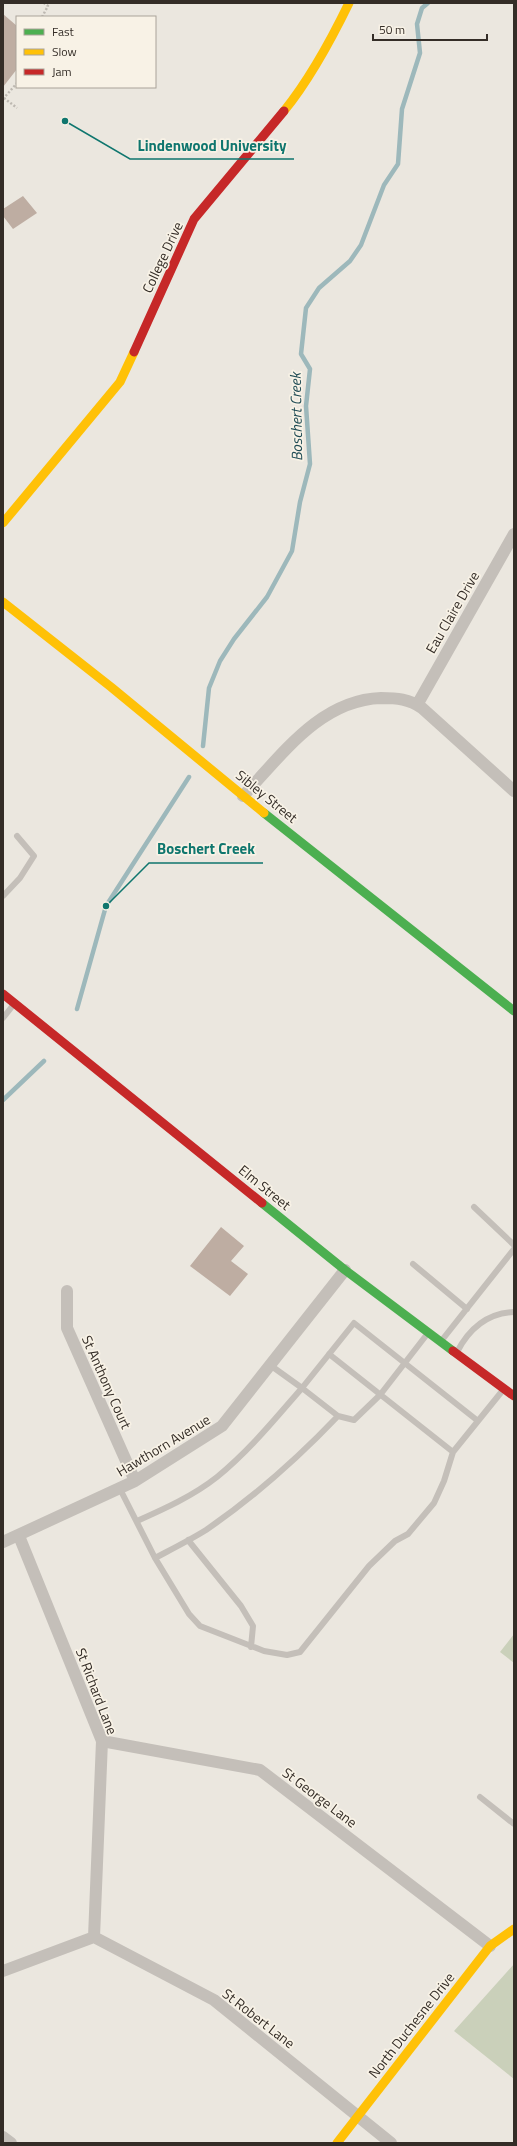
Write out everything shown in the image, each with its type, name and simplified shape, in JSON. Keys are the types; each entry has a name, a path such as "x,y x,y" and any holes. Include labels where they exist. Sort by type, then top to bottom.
{"street":[{"name":"College Drive","path":"3,523 120,382 194,219 296,96 340,22 349,3"},
{"name":"Eau Claire Drive","path":"417,705 514,534"},
{"name":"Sibley Street","path":"3,602 111,687 243,796 514,1011"},
{"path":"243,796 292,744 314,724 334,710 358,701 374,698 400,699 417,705 514,791"},
{"name":"Elm Street","path":"3,994 345,1270 511,1392"},
{"name":"Hawthorn Avenue","path":"3,1542 19,1536 135,1481 222,1426 345,1270"},
{"name":"St Anthony Court","path":"67,1291 67,1328 135,1481"},
{"name":"St Richard Lane","path":"19,1536 102,1741 94,1937"},
{"name":"St George Lane","path":"102,1741 260,1770 490,1946"},
{"name":"North Duchesne Drive","path":"337,2143 490,1946 514,1929"},
{"path":"3,1971 94,1937"},
{"name":"St Robert Lane","path":"94,1937 214,2000 391,2143"},
{"path":"3,2137 11,2143"}],"lane":[{"path":"3,896 20,878 34,856 17,836"},
{"path":"3,1018 16,1003"},
{"path":"474,1207 514,1245"},
{"path":"441,1341 514,1249"},
{"path":"413,1264 467,1309"},
{"path":"456,1353 464,1339 475,1327 494,1315 514,1312"},
{"path":"136,1521 172,1505 216,1477 259,1437 302,1388 354,1323 478,1421"},
{"path":"270,1365 338,1416 354,1420 380,1395 429,1332"},
{"path":"329,1354 453,1452"},
{"path":"120,1488 156,1558 189,1614 200,1626 251,1647 287,1655 300,1652 369,1566 395,1541 408,1534 434,1503 444,1481 453,1452 478,1421 511,1392"},
{"path":"156,1558 206,1530 268,1483 302,1454 338,1416"},
{"path":"188,1540 242,1606 253,1626 251,1647"},
{"path":"480,1797 514,1824"}],"path":[{"path":"43,16 48,6 44,3"},
{"path":"16,84 3,99 17,108"}],"green space":[{"path":"514,1634 514,1663 500,1652"},
{"path":"514,1964 514,2079 454,2031"}],"building":[{"path":"3,14 16,25 16,70 3,87"},
{"path":"23,196 37,213 13,229 3,216 3,209"},
{"path":"221,1227 244,1246 231,1261 248,1274 230,1296 190,1266"}],"waterway":[{"name":"Boschert Creek","path":"203,746 209,688 220,661 234,639 267,597 292,551 300,502 310,464 306,406 310,369 301,354 306,308 319,288 350,261 361,245 384,185 398,164 402,109 420,53 417,24 422,8 428,3"},
{"name":"Boschert Creek","path":"77,1009 106,906 189,777"},
{"name":"Boschert Creek","path":"3,1100 44,1061"}],"traffic: fast":[{"path":"264,813 514,1011"},
{"path":"262,1203 345,1270 453,1351"}],"traffic: slow":[{"path":"284,111 294,99 320,59 349,3"},
{"path":"3,523 120,382 134,352"},
{"path":"3,602 111,687 264,813"},
{"path":"337,2143 490,1946 514,1929"}],"traffic: jam":[{"path":"134,352 194,219 284,111"},
{"path":"3,994 262,1203"},
{"path":"453,1351 514,1396"}],"place":[{"name":"Lindenwood University","path":"65,121"},
{"name":"Boschert Creek","path":"106,906"}]}
